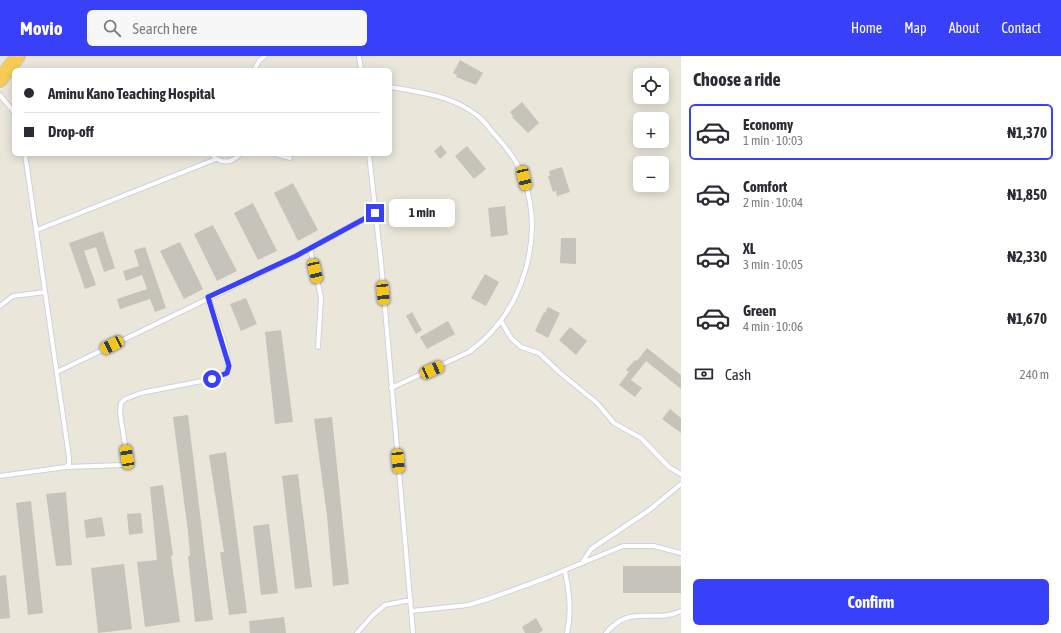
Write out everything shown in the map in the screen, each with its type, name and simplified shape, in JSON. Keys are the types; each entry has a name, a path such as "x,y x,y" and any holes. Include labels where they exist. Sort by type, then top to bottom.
{"highway":[{"path":"0,80 18,56"}],"lane":[{"path":"255,68 265,56"},
{"path":"359,56 361,68"},
{"path":"391,388 464,355 480,344 501,321 517,292 525,273 530,251 532,219 524,178 514,160 501,142 479,116 459,104 433,95 392,87"},
{"path":"0,95 12,110"},
{"path":"25,156 69,457 69,464 66,467"},
{"path":"213,156 224,162 233,160 238,156"},
{"path":"283,156 290,158"},
{"path":"369,156 413,633"},
{"path":"36,230 216,159"},
{"path":"57,372 310,248 375,213"},
{"path":"310,248 321,297 318,346"},
{"path":"0,306 13,296 45,292"},
{"path":"0,476 66,467 123,465 127,457 120,413 121,403 125,399 141,393 212,379 227,373 229,366 225,348 208,297"},
{"path":"501,321 511,338 520,347 539,353 564,377 597,402 614,423 641,438 669,467 681,474"},
{"path":"582,563 592,549 648,511 681,484"},
{"path":"412,611 468,605 488,599 565,571 623,546 642,544 681,553"},
{"path":"565,571 569,594 569,623 567,633"},
{"path":"357,633 373,615 385,605 411,600"},
{"path":"606,633 611,627 625,618 639,615 663,616 681,611"}],"building":[{"path":"460,60 483,73 476,85 456,77 457,75 453,73"},
{"path":"522,102 539,123 528,133 512,117 513,116 510,112"},
{"path":"441,145 447,153 440,159 434,151"},
{"path":"467,146 486,169 474,179 455,156"},
{"path":"562,167 570,192 557,196 556,191 553,192 548,176 550,176 549,171"},
{"path":"293,183 318,230 298,241 274,193"},
{"path":"253,203 277,251 258,260 234,213"},
{"path":"505,206 508,235 491,237 488,208"},
{"path":"213,225 237,271 217,281 194,234"},
{"path":"103,231 115,268 104,272 96,247 84,251 96,285 85,289 69,243"},
{"path":"561,238 576,238 576,264 560,263"},
{"path":"180,242 203,289 184,299 160,251"},
{"path":"145,247 166,308 155,312 150,299 120,309 117,299 147,289 142,275 126,281 123,271 139,266 134,250"},
{"path":"485,274 499,282 486,306 471,298"},
{"path":"246,298 257,324 241,331 230,304"},
{"path":"548,307 560,313 548,338 535,331"},
{"path":"412,312 422,330 416,334 406,316"},
{"path":"448,321 455,334 427,349 420,337"},
{"path":"570,327 587,341 576,355 559,340"},
{"path":"281,330 293,422 275,424 265,332"},
{"path":"647,348 681,375 681,389 646,361 631,380 642,388 635,397 619,385 629,372 626,370 635,360 637,361"},
{"path":"670,409 681,418 681,433 662,419"},
{"path":"188,415 213,620 195,622 188,556 190,556 188,532 173,417"},
{"path":"332,417 349,584 333,586 327,516 314,419"},
{"path":"226,452 247,613 229,615 220,552 224,552 209,455"},
{"path":"298,474 312,587 295,589 282,476"},
{"path":"163,485 173,555 171,556 180,622 145,627 137,562 157,560 150,487"},
{"path":"66,492 72,565 56,566 46,494"},
{"path":"31,501 43,613 28,615 16,503"},
{"path":"141,513 143,533 129,535 127,514"},
{"path":"102,517 105,536 86,538 84,520"},
{"path":"269,524 278,593 261,595 253,526"},
{"path":"124,564 132,629 98,633 91,568"},
{"path":"623,566 681,566 681,593 623,593"},
{"path":"6,575 10,618 0,619 0,576"},
{"path":"284,617 286,633 250,633 249,621"},
{"path":"536,618 543,630 539,633 525,633 522,627"}],"route":[{"path":"212,379 227,373 229,366 225,348 208,297 296,256 375,213"}]}
